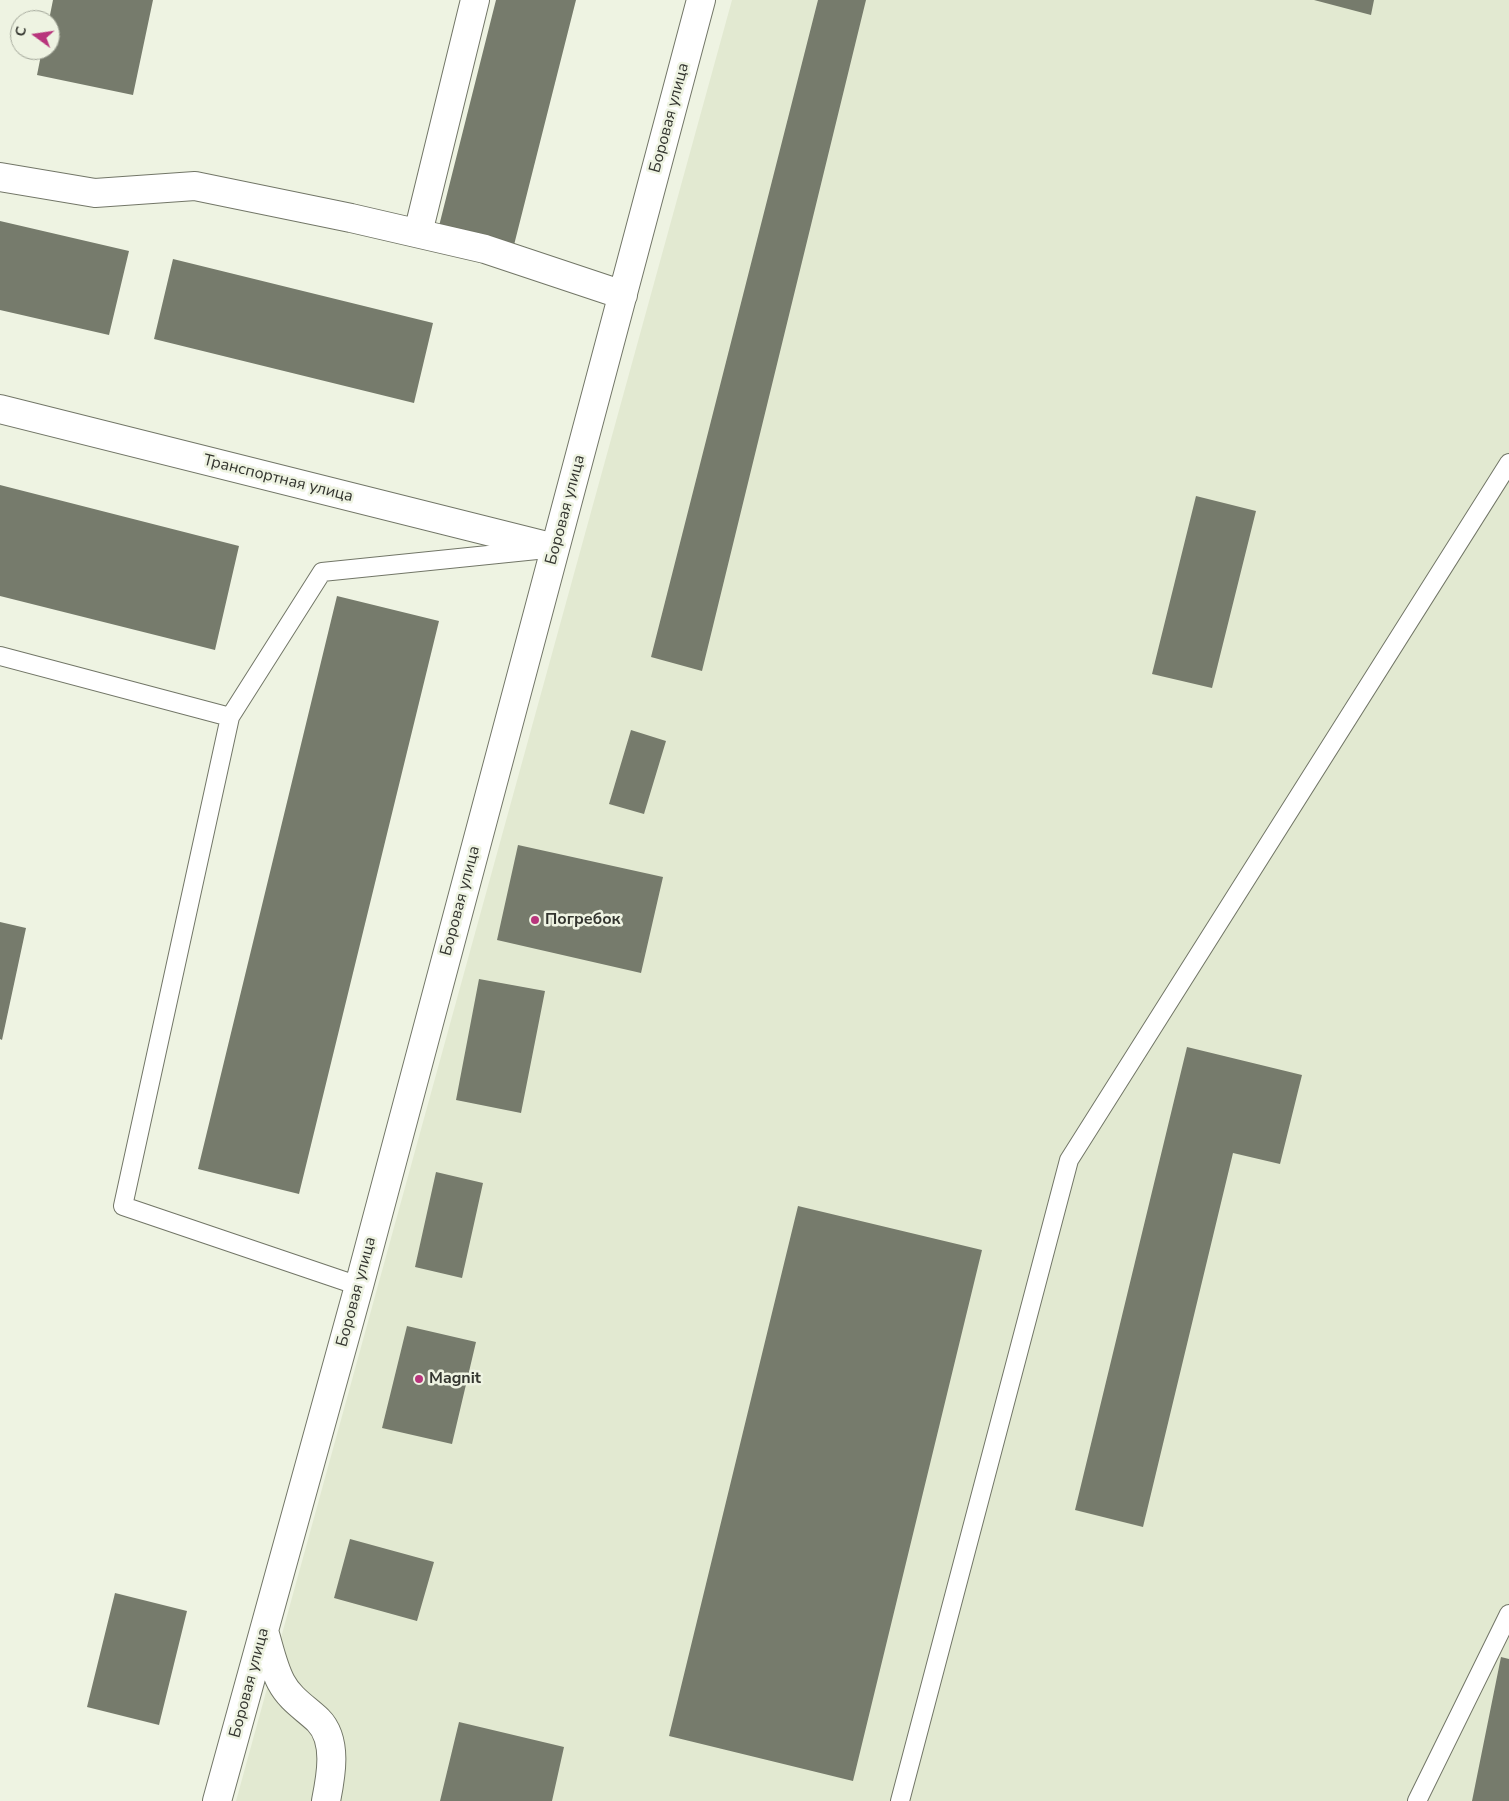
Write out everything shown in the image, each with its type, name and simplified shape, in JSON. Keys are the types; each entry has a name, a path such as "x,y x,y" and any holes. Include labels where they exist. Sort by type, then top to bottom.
{"street":[{"path":"418,233 475,0"},
{"name":"Боровая улица","path":"217,1801 359,1286 701,0"},
{"path":"0,177 95,193 195,186 418,233 484,249 623,295"},
{"name":"Транспортная улица","path":"0,409 555,548"},
{"path":"264,1631 280,1681 293,1700 320,1722 331,1744 330,1782 326,1801"}],"lane":[{"path":"900,1801 1069,1160 1509,463"},
{"path":"359,1286 123,1206 230,717 322,572 555,548"},
{"path":"0,656 230,717"},
{"path":"1416,1801 1509,1614"}],"shaded area":[{"path":"732,0 1509,0 1509,1801 236,1801"}],"building":[{"path":"53,0 153,0 133,95 37,75 40,60 60,60 60,10 51,10"},
{"path":"496,0 576,0 514,245 439,226"},
{"path":"818,0 866,0 702,671 651,657"},
{"path":"1314,0 1374,0 1371,15"},
{"path":"0,221 129,251 109,335 0,310"},
{"path":"173,259 433,323 414,403 154,339"},
{"path":"0,485 239,546 215,650 0,596"},
{"path":"1196,496 1256,511 1212,688 1152,674"},
{"path":"337,596 439,621 299,1194 198,1169"},
{"path":"631,730 666,741 644,814 609,804"},
{"path":"518,845 663,877 641,973 497,940"},
{"path":"0,922 26,928 2,1040 0,1039"},
{"path":"479,979 545,991 521,1113 456,1100"},
{"path":"1187,1047 1302,1075 1280,1164 1233,1153 1143,1527 1075,1510"},
{"path":"436,1172 483,1183 462,1278 415,1267"},
{"path":"798,1206 982,1250 853,1781 669,1736"},
{"path":"407,1326 476,1342 452,1444 382,1428"},
{"path":"350,1539 434,1562 417,1621 334,1598"},
{"path":"115,1593 187,1611 159,1725 87,1707"},
{"path":"1501,1657 1509,1659 1509,1801 1472,1801"},
{"path":"459,1722 564,1747 552,1801 440,1801"}],"place":[{"name":"Погребок","path":"535,920"},
{"name":"Magnit","path":"419,1379"}]}
